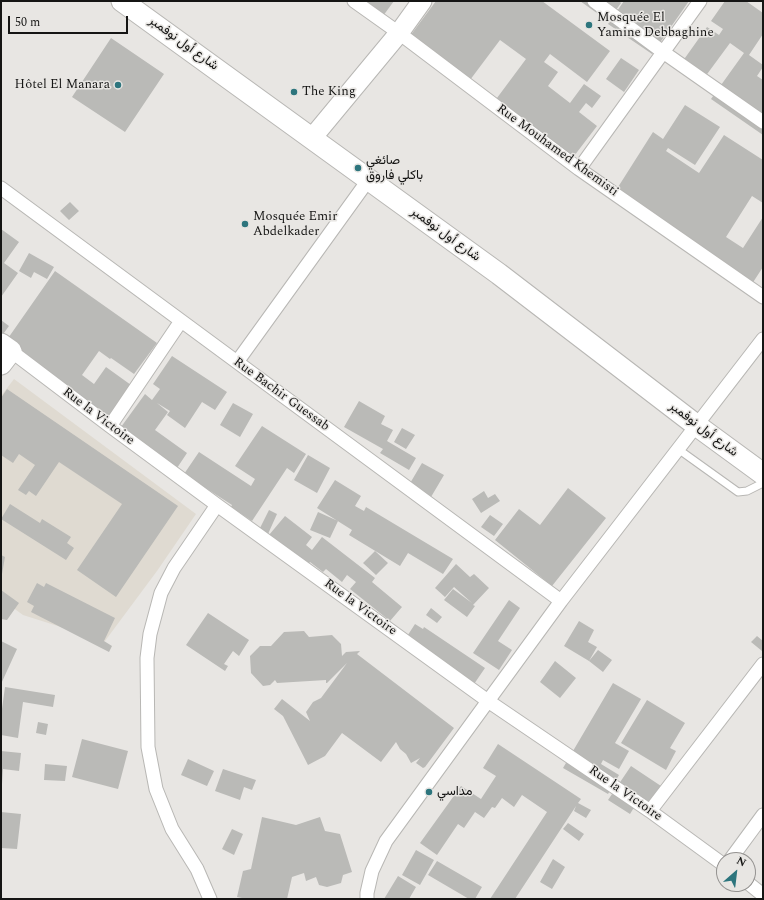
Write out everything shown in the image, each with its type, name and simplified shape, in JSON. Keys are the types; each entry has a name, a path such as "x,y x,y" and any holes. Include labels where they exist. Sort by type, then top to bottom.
{"main road":[{"name":"شارع أول نوفمبر","path":"122,1 499,274 696,425 763,474"},
{"path":"312,138 399,33 422,1"}],"street":[{"name":"Rue Mouhamed Khemisti","path":"354,1 399,33 579,169 763,297"},
{"path":"594,1 663,52 763,122"},
{"path":"579,169 700,1"},
{"path":"237,362 369,179"},
{"name":"Rue Bachir Guessab","path":"1,188 561,601"},
{"path":"110,426 180,321"},
{"path":"367,899 367,892 372,872 386,841 561,601 763,339"},
{"name":"Rue la Victoire","path":"4,353 110,426 488,701 650,811 716,859"},
{"path":"210,899 197,869 172,829 156,789 148,747 148,658 150,634 161,593 174,568 217,505"},
{"path":"650,811 763,664"},
{"path":"736,852 763,815"}],"lane":[{"path":"678,449 738,492 747,491 763,483"}],"shaded area":[{"path":"14,379 196,514 157,571 105,641 23,615 1,599 1,396"}],"building":[{"path":"362,1 394,1 383,16"},
{"path":"436,1 542,1 610,51 587,82 550,54 544,62 558,72 548,86 570,103 584,84 601,96 592,108 586,103 579,112 597,126 571,160 494,102 526,59 500,40 467,84 407,40"},
{"path":"580,1 619,1 621,3 608,21"},
{"path":"624,1 689,1 652,54 608,24"},
{"path":"725,1 746,1 763,13 763,34 749,55 763,65 757,76 763,80 763,135 711,99 744,53 730,43 702,81 680,65 707,27 719,35 723,29 711,21"},
{"name":"Hôtel El Manara","path":"111,38 164,74 125,132 72,97"},
{"path":"621,58 639,70 624,92 606,79"},
{"path":"685,105 720,127 695,165 668,148 666,151 699,173 724,135 763,160 763,203 752,196 726,237 743,248 763,217 763,267 748,290 613,195 653,132 663,139"},
{"path":"70,202 79,211 69,220 60,211"},
{"path":"1,229 19,242 4,263 18,273 1,297"},
{"path":"29,253 54,267 47,279 34,272 31,278 19,271"},
{"path":"55,271 157,343 134,374 99,351 82,375 94,384 106,367 131,385 109,416 104,413 100,419 4,344"},
{"path":"1,320 9,326 1,337"},
{"path":"172,356 227,392 215,410 202,402 185,428 167,415 170,411 157,403 168,412 155,430 187,453 177,468 121,427 145,394 152,400 160,389 153,384"},
{"path":"7,389 178,506 116,597 77,570 122,504 59,462 36,496 29,491 26,495 18,490 35,465 19,454 13,463 1,455 1,398"},
{"path":"359,401 385,416 381,424 393,430 387,441 416,458 409,470 380,453 383,449 344,427"},
{"path":"233,403 253,414 240,437 220,425"},
{"path":"262,426 306,454 294,473 287,468 252,521 231,507 232,505 184,474 199,452 251,486 255,479 235,466"},
{"path":"402,428 415,435 406,449 394,442"},
{"path":"308,455 330,468 317,493 294,480"},
{"path":"422,463 444,475 431,497 409,485"},
{"path":"335,480 361,496 355,506 364,511 366,507 453,559 443,574 408,553 400,566 349,535 352,530 317,508"},
{"path":"568,488 606,518 552,586 495,540 519,509 540,525"},
{"path":"484,491 488,498 495,494 500,501 481,513 472,499"},
{"path":"10,504 40,523 42,519 71,537 67,543 74,548 66,560 1,519"},
{"path":"269,510 277,514 268,534 259,530"},
{"path":"318,512 338,521 330,538 310,530"},
{"path":"490,515 503,524 494,536 481,527"},
{"path":"285,516 312,537 306,545 312,550 322,537 375,578 372,582 402,607 390,621 350,589 356,582 347,575 342,582 326,569 323,572 310,562 307,566 269,535"},
{"path":"375,551 388,563 376,575 363,563"},
{"path":"1,555 5,557 2,574 1,573"},
{"path":"456,564 470,577 474,574 489,588 473,605 475,606 467,617 444,600 453,589 472,603 454,587 445,597 435,588"},
{"path":"37,583 44,587 46,583 115,618 104,641 112,646 109,652 31,612 34,606 27,602"},
{"path":"1,590 19,603 7,620 1,619"},
{"path":"509,600 520,608 498,641 512,650 499,670 473,653"},
{"path":"431,608 442,617 437,623 426,615"},
{"path":"208,613 249,640 239,656 233,651 224,664 228,666 225,671 186,645"},
{"path":"579,621 594,630 588,642 597,647 589,661 564,646"},
{"path":"415,624 423,629 424,627 485,668 472,687 404,641"},
{"path":"304,631 309,637 332,635 341,644 342,656 346,652 360,651 357,654 454,728 425,767 423,768 416,763 420,758 411,763 396,742 381,762 342,733 325,756 308,765 283,716 274,709 282,699 310,721 306,712 313,702 321,698 347,663 327,683 326,680 277,683 275,680 270,685 263,686 251,673 250,656 260,646 271,646 284,632"},
{"path":"757,636 763,641 762,651 751,642"},
{"path":"1,641 17,649 1,684"},
{"path":"598,650 612,660 603,672 589,661"},
{"path":"555,661 576,678 560,698 540,682"},
{"path":"613,683 641,699 615,743 629,751 619,769 603,760 601,764 619,775 608,794 563,768"},
{"path":"5,687 55,695 53,707 23,702 18,738 1,735 1,716"},
{"path":"647,700 685,723 670,748 676,751 666,770 621,743"},
{"path":"38,722 48,724 46,735 36,733"},
{"path":"82,739 128,751 118,789 72,777"},
{"path":"498,744 581,799 578,803 591,810 586,818 574,811 576,806 515,899 490,899 547,812 522,795 514,807 502,798 495,808 492,807 484,818 475,812 464,828 458,824 437,855 420,843 461,786 481,799 496,776 483,768"},
{"path":"1,751 21,753 19,771 3,769 2,784 1,784"},
{"path":"188,759 214,771 207,786 181,775"},
{"path":"45,764 67,766 65,781 44,780"},
{"path":"631,766 661,786 647,807 638,801 630,814 608,800"},
{"path":"223,769 256,780 252,790 244,787 240,800 215,791"},
{"path":"1,812 21,814 17,849 1,848"},
{"path":"262,817 296,825 320,817 325,831 340,834 352,872 343,875 341,883 327,887 319,885 316,877 306,881 304,873 292,877 287,899 247,899 237,897 243,871 251,869"},
{"path":"568,823 584,834 579,841 563,829"},
{"path":"232,829 243,834 234,855 222,849"},
{"path":"416,850 434,860 420,885 402,875"},
{"path":"553,859 565,867 552,889 540,882"},
{"path":"437,861 482,887 475,899 469,899 428,875"},
{"path":"398,876 416,887 409,899 384,899"}],"place":[{"name":"Mosquée El Yamine Debbaghine","path":"589,25"},
{"name":"Hôtel El Manara","path":"118,85"},
{"name":"The King","path":"294,92"},
{"name":"صائغي باكلي فاروق","path":"358,168"},
{"name":"Mosquée Emir Abdelkader","path":"245,224"},
{"name":"مداسي","path":"429,792"}]}
